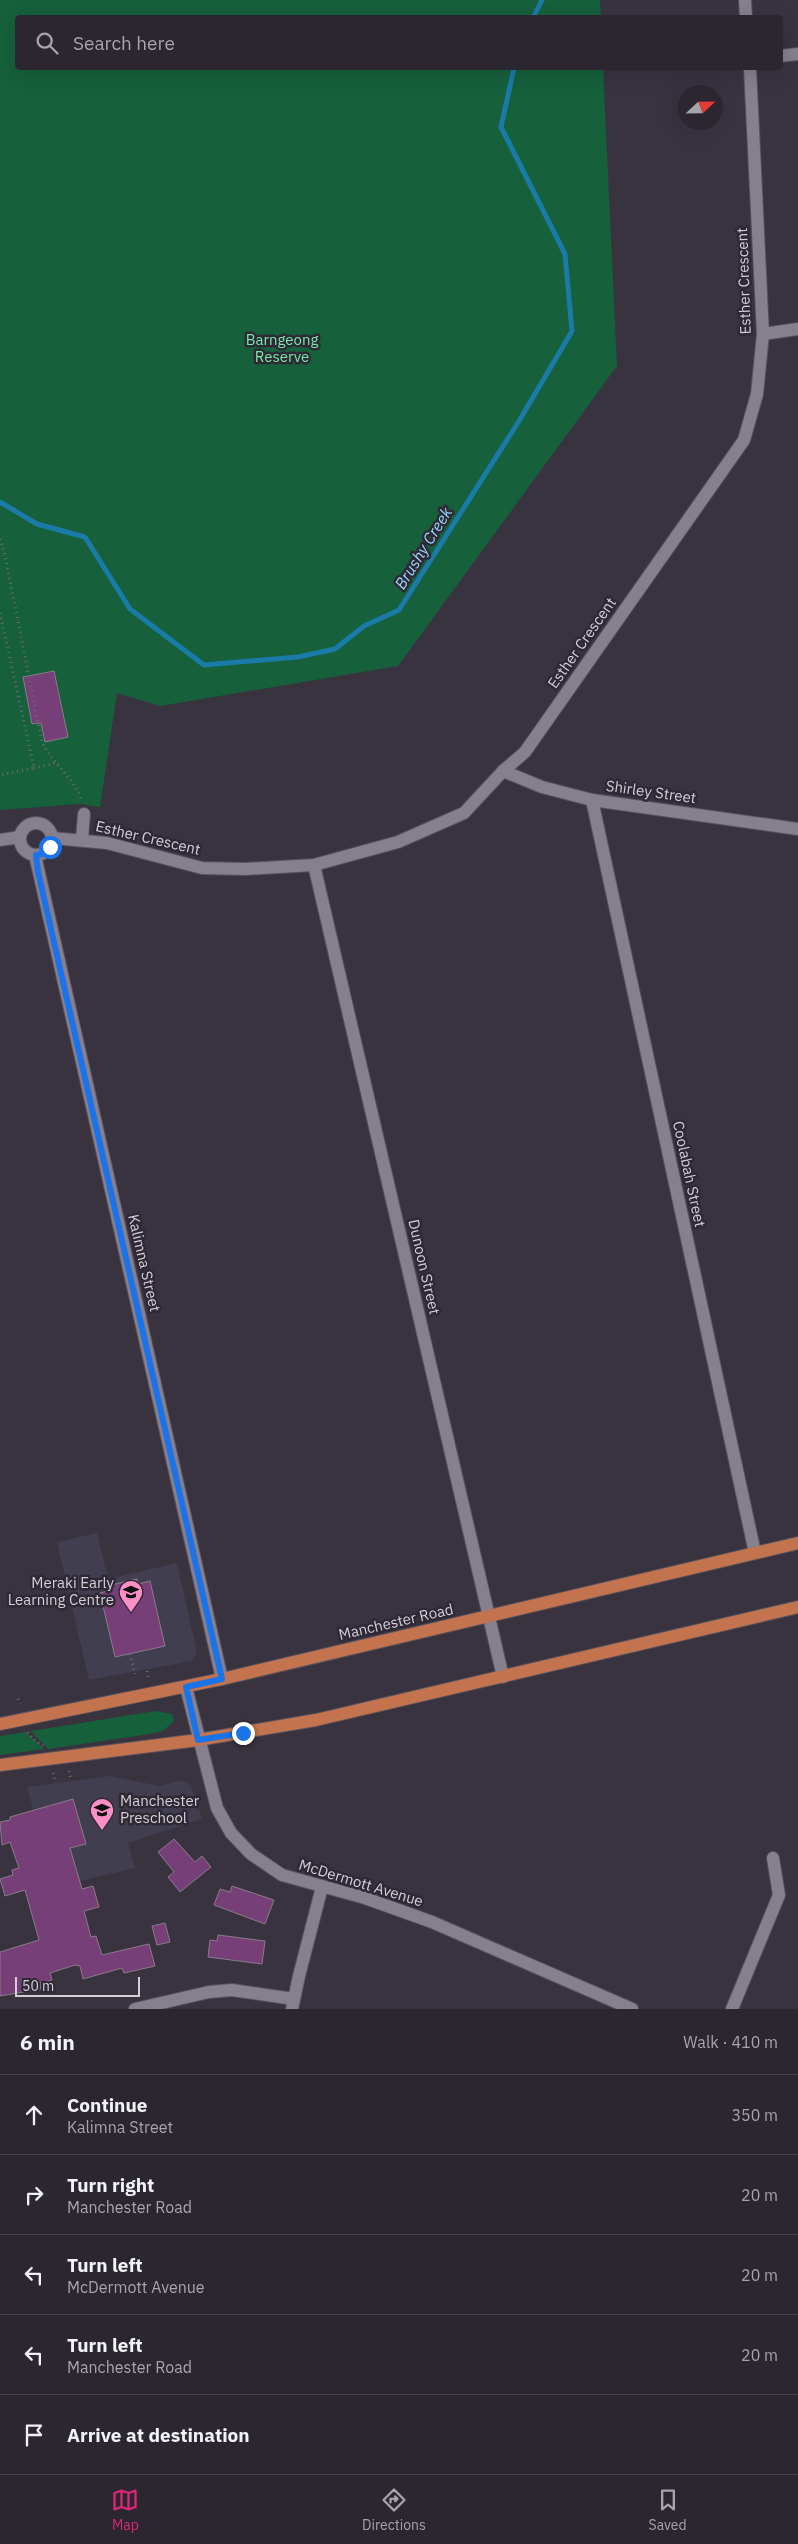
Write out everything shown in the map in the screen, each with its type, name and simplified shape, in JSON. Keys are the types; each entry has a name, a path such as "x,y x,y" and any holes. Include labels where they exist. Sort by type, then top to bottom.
{"main road":[{"name":"Manchester Road","path":"0,1724 222,1679 798,1543"},
{"path":"0,1765 198,1740 316,1720 798,1607"}],"street":[{"path":"745,0 746,15"},
{"path":"783,56 798,54"},
{"name":"Esther Crescent","path":"52,838 107,843 202,868 245,869 314,865 398,842 464,813 503,771 525,752 744,440 757,394 763,334 750,70"},
{"path":"763,334 798,329"},
{"name":"Shirley Street","path":"503,771 542,787 592,800 798,829"},
{"name":"Coolabah Street","path":"592,800 755,1553"},
{"path":"82,840 84,814"},
{"path":"0,840 20,837 28,825 38,823 48,827 52,838 46,851 36,855 23,848 20,837"},
{"name":"Kalimna Street","path":"36,855 222,1679"},
{"name":"Dunoon Street","path":"314,865 503,1676"},
{"name":"McDermott Avenue","path":"186,1687 198,1740 217,1808 231,1832 251,1854 282,1875 365,1898 432,1922 614,2006 632,2009"},
{"path":"732,2009 779,1895 773,1858"},
{"path":"134,2009 209,1992 257,1992 293,2004 322,1887"}],"path":[{"path":"0,539 42,742 56,763 64,770 81,798 84,814"},
{"path":"0,614 34,768"},
{"path":"0,775 56,763"},
{"path":"130,1654 135,1674"},
{"path":"147,1672 148,1678"},
{"path":"18,1699 20,1704"},
{"path":"28,1732 46,1750"},
{"path":"70,1771 70,1779"},
{"path":"53,1772 55,1781"}],"shaded area":[{"name":"Meraki Early Learning Centre","path":"97,1533 108,1579 177,1563 197,1653 192,1661 89,1680 57,1542"},
{"name":"Manchester Preschool","path":"109,1776 160,1786 182,1780 191,1786 202,1819 128,1843 135,1868 55,1887 27,1787"}],"green space":[{"name":"Barngeong Reserve","path":"0,0 600,0 601,15 15,15 15,70 603,70 617,366 398,666 160,706 117,693 100,807 80,804 0,810"},
{"path":"156,1711 172,1714 174,1721 163,1731 150,1734 48,1749 31,1731"},
{"path":"26,1732 44,1749 0,1755 0,1736"}],"building":[{"path":"54,671 68,737 45,742 41,723 32,724 23,677"},
{"path":"137,1579 138,1584 150,1581 165,1646 115,1657 100,1593 112,1590 111,1585"},
{"path":"73,1799 86,1844 70,1848 82,1889 93,1886 99,1907 84,1911 91,1937 96,1936 102,1955 149,1944 155,1966 124,1973 122,1968 83,1979 80,1966 75,1965 50,1973 52,1980 40,1983 41,1989 0,1996 0,1952 39,1940 25,1890 5,1896 0,1879 13,1875 12,1870 19,1868 10,1842 2,1845 0,1822 10,1820 10,1817"},
{"path":"174,1839 195,1862 202,1856 211,1867 180,1892 168,1877 174,1872 158,1852"},
{"path":"232,1886 274,1900 265,1924 214,1905 220,1889 230,1892"},
{"path":"165,1923 170,1942 157,1945 152,1926"},
{"path":"218,1935 265,1941 262,1964 208,1957 210,1940 217,1941"}],"waterway":[{"name":"Brushy Creek","path":"534,15 542,0"},
{"name":"Brushy Creek","path":"0,502 37,524 85,537 130,609 204,665 298,657 335,649 364,626 399,610 519,421 572,331 565,254 501,127 514,70"}],"place":[{"name":"Meraki Early Learning Centre","path":"131,1613"},
{"name":"Manchester Preschool","path":"102,1831"}],"route":[{"path":"50,847 42,854 36,855 38,872 222,1679 186,1687 193,1722 198,1740 243,1733"}]}
